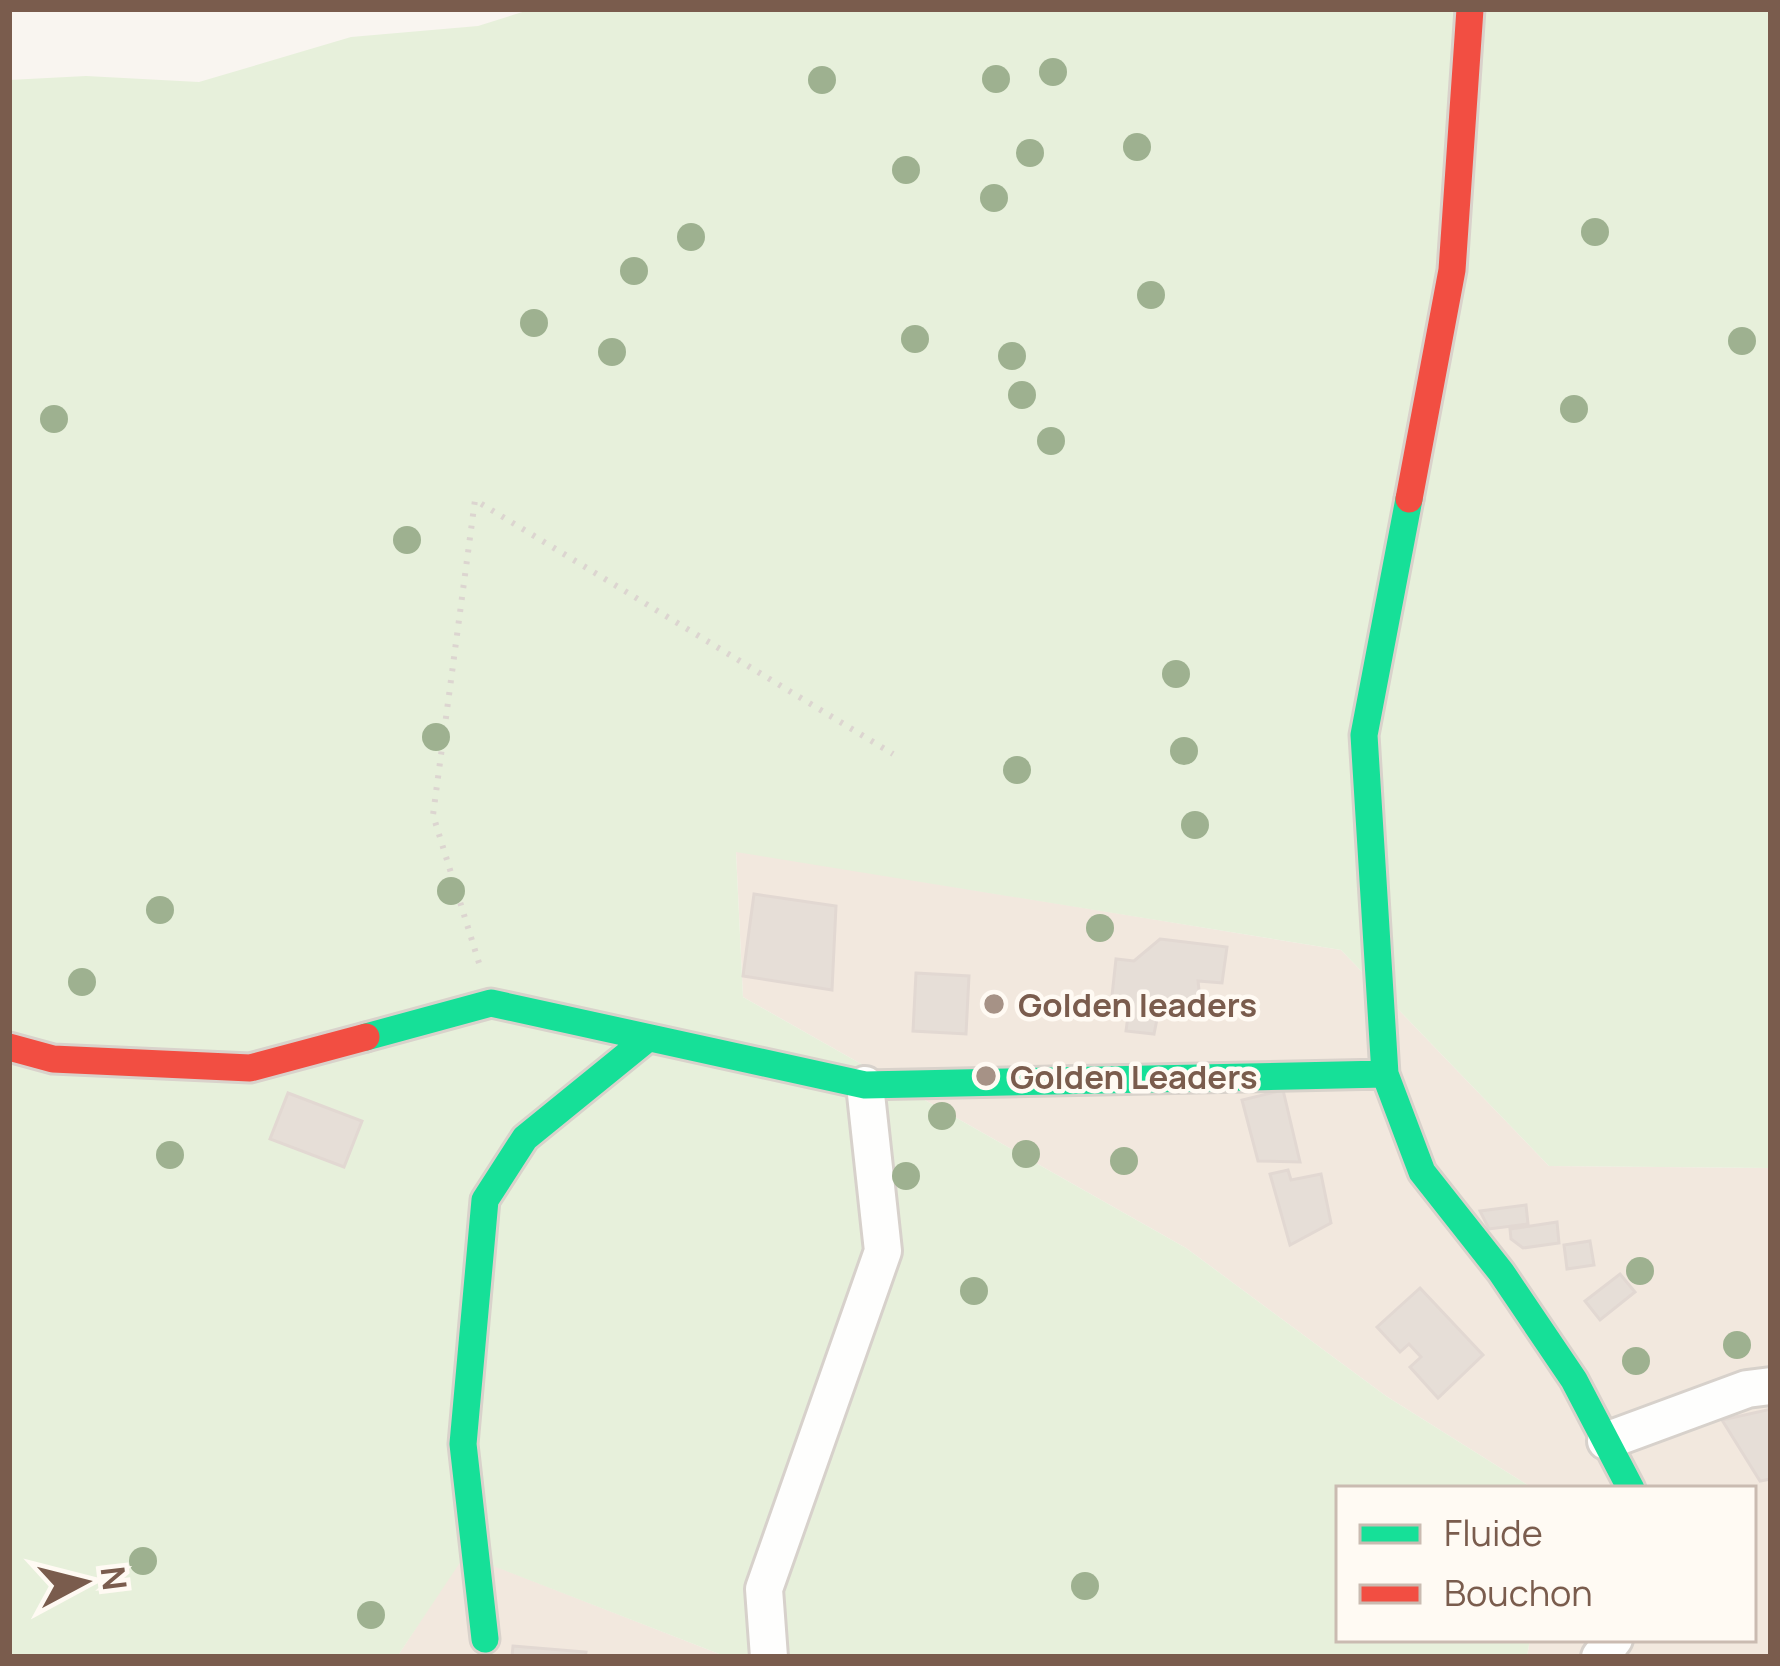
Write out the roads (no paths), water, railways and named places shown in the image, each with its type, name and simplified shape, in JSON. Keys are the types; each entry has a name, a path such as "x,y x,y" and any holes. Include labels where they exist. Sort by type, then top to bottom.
{"street":[{"path":"1470,9 1452,270 1364,735 1384,1074 1422,1172 1513,1290 1574,1380 1629,1486"},
{"path":"9,1047 53,1059 250,1068 491,1003 865,1085 1384,1074"},
{"path":"485,1639 463,1444 485,1200 525,1138 648,1038"},
{"path":"769,1657 764,1589 883,1251 865,1085"},
{"path":"1606,1441 1748,1389 1771,1386"}],"place":[{"name":"Golden leaders","path":"994,1004"},
{"name":"Golden Leaders","path":"986,1076"}]}
